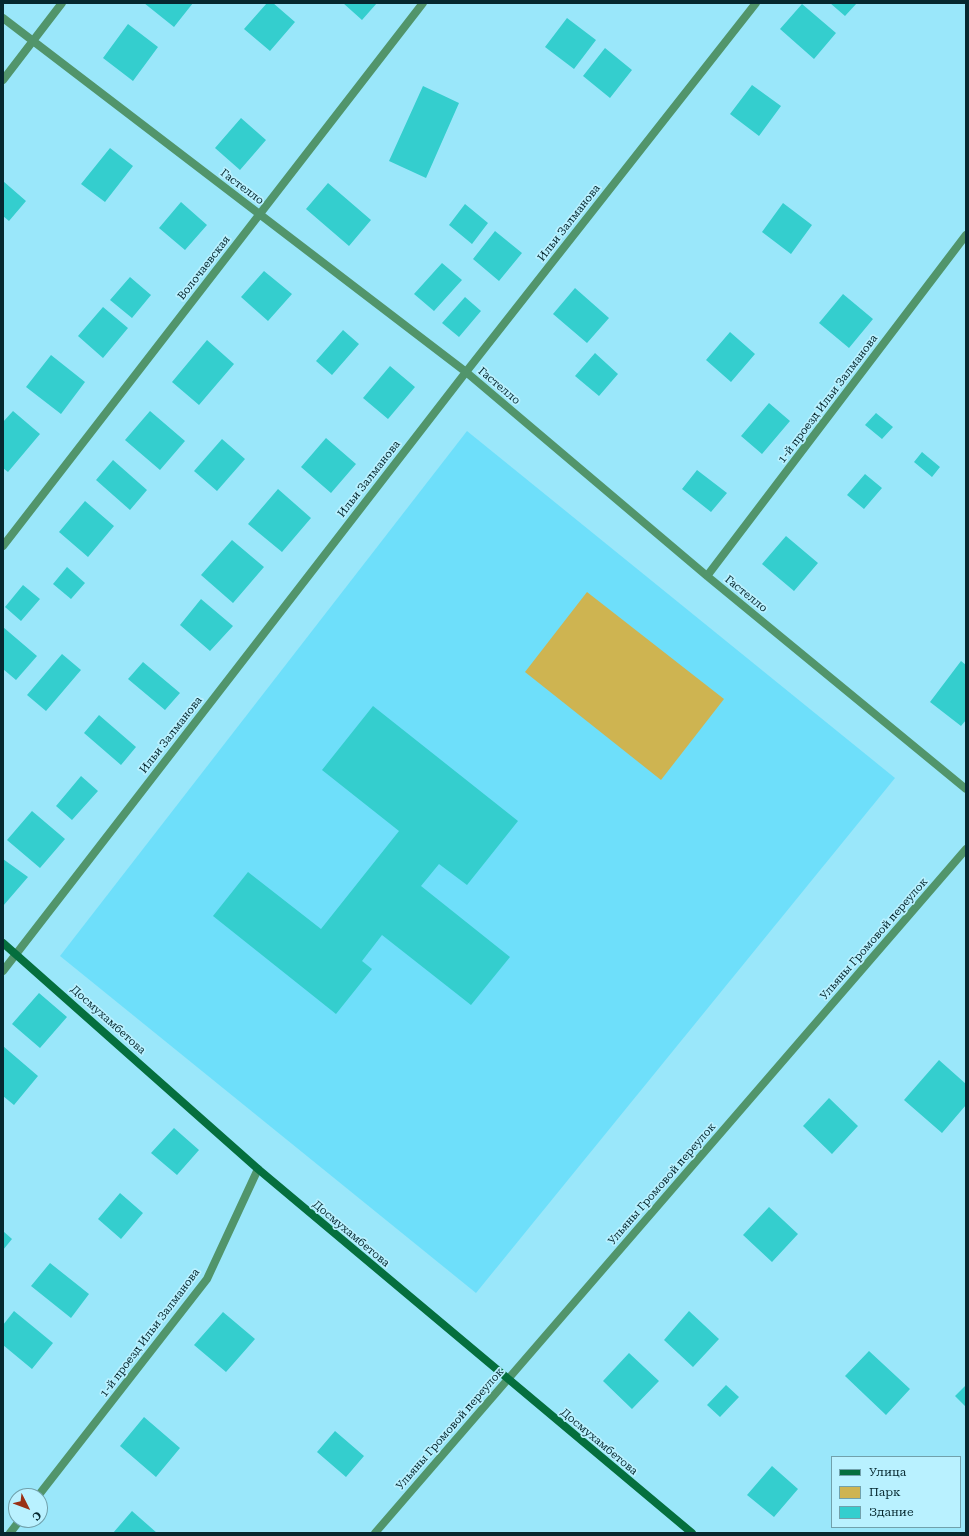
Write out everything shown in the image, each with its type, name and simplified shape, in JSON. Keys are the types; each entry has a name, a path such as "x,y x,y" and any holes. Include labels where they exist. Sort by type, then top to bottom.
{"street":[{"path":"3,80 62,3"},
{"name":"Волочаевская","path":"3,546 423,3"},
{"name":"Ильи Залманова","path":"3,971 466,372 756,3"},
{"name":"Гастелло","path":"3,18 466,372 707,576 966,788"},
{"name":"1-й проезд Ильи Залманова","path":"707,576 966,235"},
{"name":"Ульяны Громовой переулок","path":"375,1533 966,849"},
{"name":"Досмухамбетова","path":"3,943 258,1169 507,1380 692,1533"},
{"name":"1-й проезд Ильи Залманова","path":"44,1488 206,1279 258,1169"}],"shaded area":[{"path":"467,431 895,778 476,1293 60,956"}],"green space":[{"path":"587,592 724,699 661,780 525,672"}],"building":[{"path":"144,3 193,3 174,27"},
{"path":"267,3 273,3 295,22 270,51 244,29"},
{"path":"343,3 377,3 362,20"},
{"path":"830,3 857,3 845,16"},
{"path":"802,4 836,33 814,59 780,29"},
{"path":"567,18 596,40 574,69 545,47"},
{"path":"128,24 158,47 133,81 103,58"},
{"path":"605,48 632,70 610,98 583,76"},
{"path":"752,85 781,106 759,136 730,114"},
{"path":"423,86 459,103 426,178 389,161"},
{"path":"241,118 266,140 240,170 215,148"},
{"path":"110,148 133,166 105,202 81,184"},
{"path":"3,181 26,201 9,221 3,216"},
{"path":"328,183 371,220 349,246 306,209"},
{"path":"181,202 207,225 185,250 159,228"},
{"path":"783,203 812,225 791,254 762,232"},
{"path":"465,204 488,223 472,244 449,225"},
{"path":"495,231 522,253 499,281 473,259"},
{"path":"442,263 462,280 434,311 414,294"},
{"path":"264,271 292,294 268,321 241,297"},
{"path":"130,277 151,295 132,318 110,300"},
{"path":"575,288 609,318 587,343 553,314"},
{"path":"843,294 873,319 849,348 819,323"},
{"path":"465,297 481,311 459,337 442,323"},
{"path":"103,307 128,328 103,358 78,336"},
{"path":"343,330 359,344 332,375 316,361"},
{"path":"730,332 755,354 731,382 706,360"},
{"path":"207,340 234,364 199,405 172,382"},
{"path":"595,353 618,374 599,396 575,376"},
{"path":"51,355 85,382 61,414 26,387"},
{"path":"390,366 415,387 388,419 363,398"},
{"path":"769,403 790,421 762,454 741,436"},
{"path":"13,411 40,434 8,472 3,468 3,422"},
{"path":"150,411 185,441 160,470 125,440"},
{"path":"876,413 893,427 882,439 865,425"},
{"path":"326,438 356,464 331,493 301,467"},
{"path":"222,439 245,459 217,491 194,471"},
{"path":"922,452 940,467 932,477 914,462"},
{"path":"113,460 147,490 130,510 96,480"},
{"path":"697,470 727,493 711,512 682,489"},
{"path":"865,474 882,488 864,509 847,495"},
{"path":"278,489 311,518 282,552 248,524"},
{"path":"85,501 114,526 88,557 59,532"},
{"path":"786,536 818,563 794,591 762,564"},
{"path":"232,540 264,567 233,603 201,575"},
{"path":"67,567 85,583 71,599 53,584"},
{"path":"23,585 40,599 21,621 5,607"},
{"path":"201,599 233,626 210,651 180,625"},
{"path":"3,627 37,656 16,680 3,669"},
{"path":"62,654 81,670 46,711 27,695"},
{"path":"961,661 966,665 966,720 961,726 930,702"},
{"path":"143,662 180,693 165,710 128,679"},
{"path":"373,706 518,821 467,885 439,864 421,886 510,957 471,1005 382,935 362,961 372,969 336,1014 213,916 248,872 321,929 399,831 322,770"},
{"path":"99,715 136,747 121,765 84,733"},
{"path":"81,776 98,791 72,820 56,806"},
{"path":"32,811 65,839 40,868 7,840"},
{"path":"3,859 28,877 3,906"},
{"path":"39,993 67,1017 40,1048 12,1024"},
{"path":"3,1046 38,1076 14,1105 3,1096"},
{"path":"939,1060 966,1084 966,1105 942,1133 904,1100"},
{"path":"829,1098 858,1126 832,1154 803,1126"},
{"path":"174,1128 199,1150 177,1175 151,1153"},
{"path":"120,1193 143,1213 121,1239 98,1219"},
{"path":"769,1207 798,1234 772,1262 743,1235"},
{"path":"3,1231 12,1239 3,1250"},
{"path":"50,1263 89,1294 71,1318 31,1286"},
{"path":"14,1311 53,1343 32,1369 3,1345 3,1325"},
{"path":"689,1311 719,1339 693,1367 664,1340"},
{"path":"223,1312 255,1339 226,1372 194,1345"},
{"path":"869,1351 910,1389 886,1415 845,1376"},
{"path":"629,1353 659,1381 632,1409 603,1381"},
{"path":"726,1385 739,1397 720,1417 707,1405"},
{"path":"966,1385 966,1407 955,1396"},
{"path":"144,1417 180,1448 156,1477 120,1446"},
{"path":"335,1431 364,1456 346,1477 317,1452"},
{"path":"772,1466 798,1489 774,1517 747,1495"},
{"path":"132,1511 157,1533 113,1533"}]}
